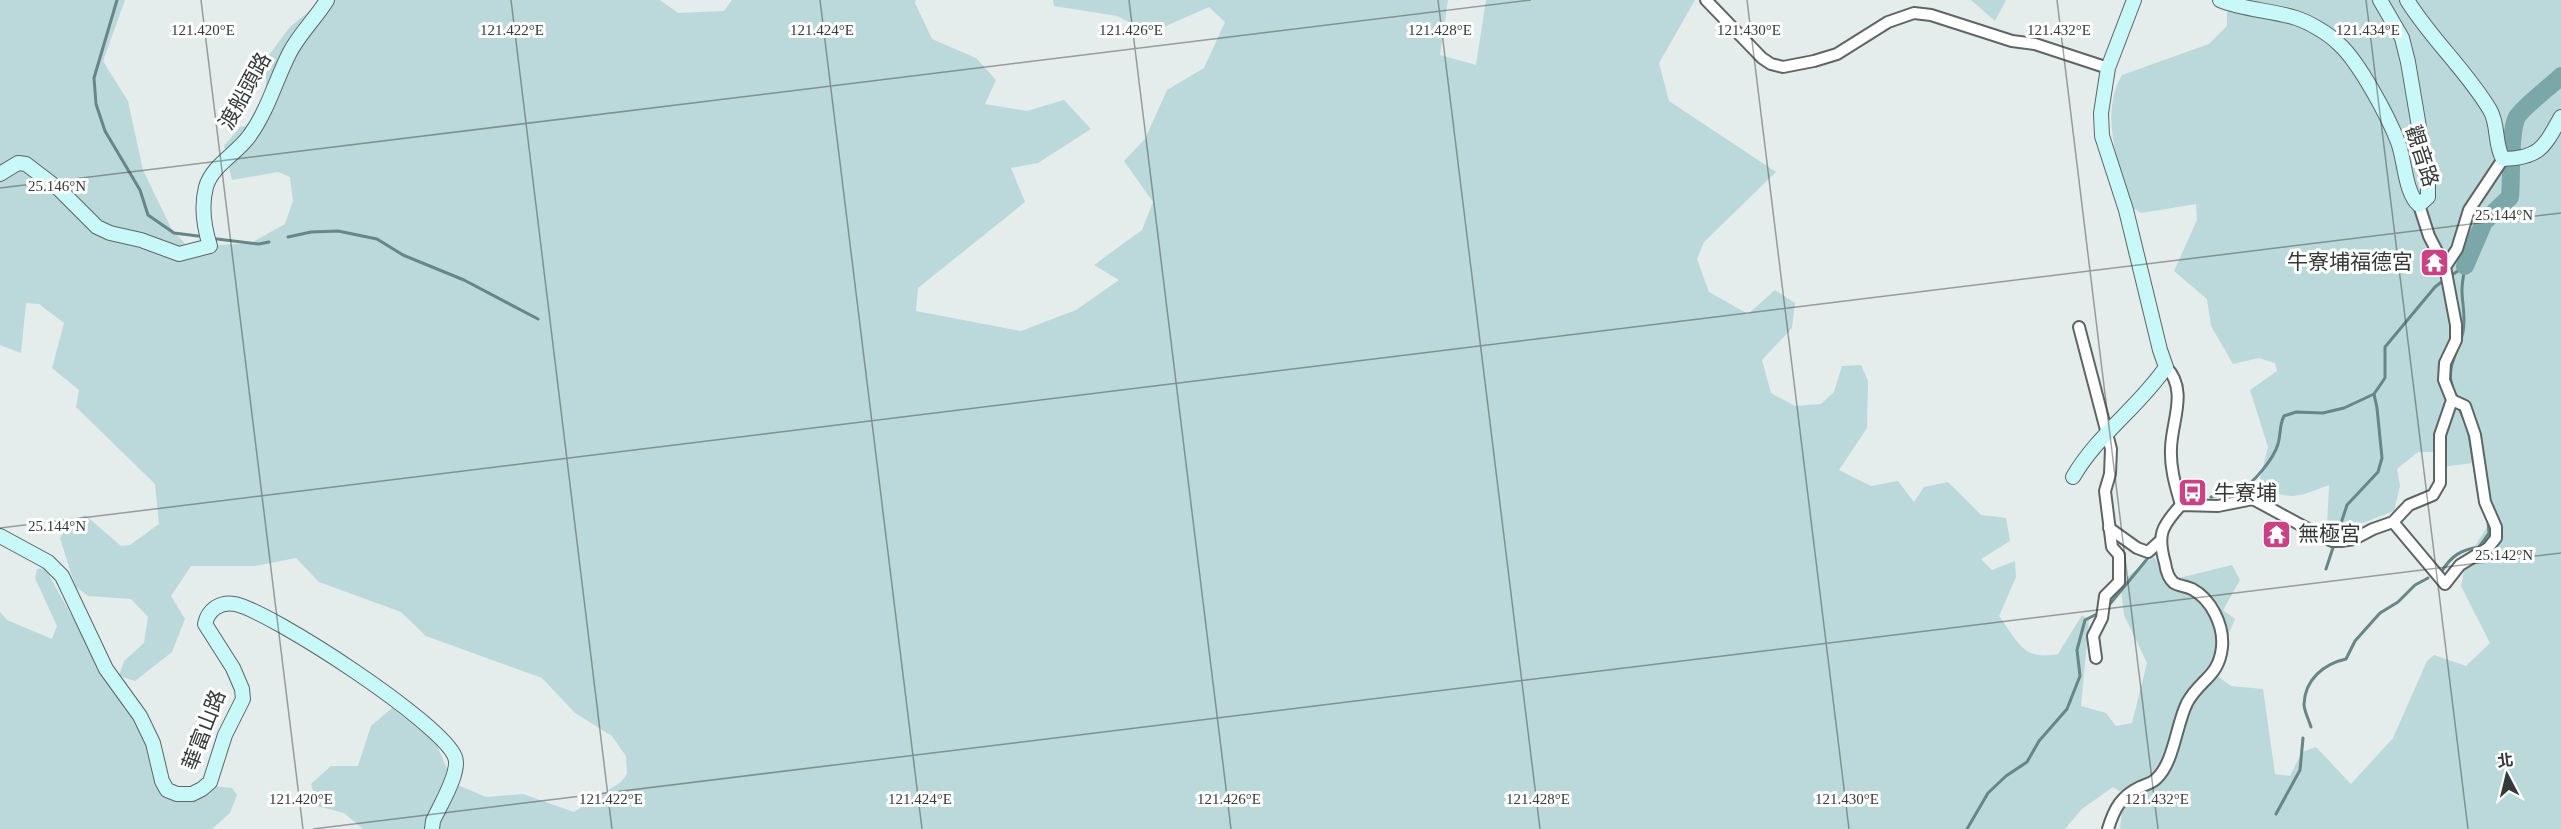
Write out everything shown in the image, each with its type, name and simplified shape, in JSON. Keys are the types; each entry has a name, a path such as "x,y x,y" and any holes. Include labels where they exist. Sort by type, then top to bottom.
{"street":[{"name":"渡船頭路","path":"0,174 18,163 26,164 60,190 97,227 110,233 141,240 179,254 210,246 203,204 206,185 219,166 250,137 268,103 290,52 327,0"},
{"path":"2134,0 2108,68 2101,113 2102,136 2126,210 2160,350 2166,367 2175,380 2178,401 2170,446 2172,470 2181,505"},
{"name":"觀音路","path":"2220,0 2298,18 2339,44 2352,60 2383,111 2403,157 2410,198 2419,205 2428,197 2428,180 2408,62 2402,38 2380,0"},
{"path":"2407,0 2421,22 2492,113 2497,148 2503,159"},
{"path":"1708,1 1762,58 1771,64 1784,67 1837,54 1888,22 1914,13 1931,15 2012,41 2035,44 2108,68"},
{"path":"2503,159 2521,159 2544,147 2561,117"},
{"path":"2446,274 2457,249 2469,210 2503,159"},
{"path":"2181,505 2218,506 2253,499 2336,541 2354,539 2393,522 2409,505 2433,495 2437,489 2442,466 2440,435 2452,400 2445,380 2445,363 2456,340 2456,325 2446,274 2429,236 2419,205"},
{"path":"2079,327 2111,449 2110,474 2105,491 2112,547 2120,555 2118,582 2105,596 2102,618 2093,636 2096,658"},
{"path":"2073,477 2080,464 2130,407 2155,383 2166,367"},
{"path":"2393,522 2445,584 2460,565 2488,548 2496,537 2496,527 2484,501 2475,435 2464,406 2452,400"},
{"path":"2108,829 2113,811 2127,794 2156,780 2166,767 2186,705 2195,689 2216,670 2222,646 2220,624 2215,611 2194,590 2174,582 2168,574 2159,543 2164,526 2181,505"},
{"path":"2109,528 2137,548 2148,552 2159,543"},
{"name":"華富山路","path":"0,536 48,562 62,576 106,669 140,716 153,743 162,781 167,790 177,794 192,794 210,782 225,735 243,699 242,689 233,668 205,624 207,614 214,607 233,603 253,611 314,645 381,690 426,724 450,750 456,758 456,771 433,821 432,829"}],"shaded area":[{"path":"0,0 125,0 103,61 128,101 143,170 171,228 188,247 251,243 285,224 293,201 290,177 278,172 232,180 224,146 240,127 253,125 266,105 266,59 289,28 322,0 660,0 678,13 724,11 732,0 916,0 915,3 932,39 976,58 996,80 985,104 1027,111 1064,100 1091,129 1038,163 1011,168 1025,202 918,288 916,311 1021,331 1076,310 1119,280 1094,265 1142,230 1153,202 1124,161 1145,139 1167,90 1204,68 1225,22 1209,7 1150,33 1117,16 1054,6 1053,0 1448,0 1440,55 1476,65 1486,0 1695,0 1659,63 1669,101 1776,172 1704,242 1697,259 1709,292 1748,314 1775,290 1795,303 1792,328 1762,360 1771,393 1795,406 1821,404 1834,392 1842,366 1861,365 1868,381 1867,428 1839,470 1871,486 1898,481 1914,502 1924,487 1948,482 1981,515 2006,518 2010,541 1981,559 1992,570 2015,561 2016,577 1999,616 2022,647 2036,655 2058,654 2082,615 2089,620 2081,706 2106,713 2116,726 2132,723 2147,663 2124,615 2120,582 2154,557 2167,578 2175,579 2232,565 2240,580 2223,610 2235,619 2212,672 2231,686 2263,689 2275,774 2290,776 2302,752 2316,747 2351,784 2393,738 2427,661 2434,655 2466,666 2490,643 2461,586 2466,561 2490,522 2480,462 2442,467 2436,452 2418,452 2397,469 2400,486 2394,511 2344,530 2327,528 2329,485 2292,496 2276,492 2260,479 2268,447 2250,390 2277,371 2275,363 2259,358 2233,364 2211,326 2207,299 2174,271 2197,220 2196,204 2141,213 2129,205 2116,156 2111,123 2115,90 2122,75 2209,44 2227,26 2227,0 2561,0 2561,829 2120,829 2124,794 2113,787 2082,809 2065,829 363,829 344,813 317,806 311,784 331,766 358,766 371,726 392,708 436,743 453,783 486,797 523,794 574,812 621,782 627,774 626,756 612,736 575,713 542,678 426,636 401,612 319,582 296,558 255,566 191,566 171,596 185,619 172,652 135,681 119,676 124,661 144,643 148,617 131,599 88,596 75,586 60,538 69,524 85,515 121,546 130,545 159,524 155,484 76,407 79,390 52,368 64,323 39,304 26,303 21,353 0,345"},
{"path":"1971,0 2006,0 1995,21"},
{"path":"45,568 115,694 146,725 167,794 213,786 232,788 237,795 230,813 212,829 0,829 0,612 7,620 52,639 57,626 35,578 37,569"}],"waterway":[{"path":"117,0 94,78 96,104 105,131 140,190 148,215 174,233 198,236"},
{"path":"2465,266 2484,222 2510,197 2512,144 2517,117 2561,76"},
{"path":"288,237 311,232 338,231 377,239 403,255 464,280 538,319"},
{"path":"217,239 259,244 269,242"},
{"path":"2449,277 2465,266"},
{"path":"2452,385 2452,365 2464,326 2462,290 2465,266"},
{"path":"2211,497 2239,490 2256,477 2276,450 2284,416 2296,412 2323,413 2344,408 2374,394 2385,378 2385,347 2435,287 2444,280"},
{"path":"2326,569 2347,505 2378,472 2382,458 2374,394"},
{"path":"2458,406 2464,419"},
{"path":"2469,434 2480,501"},
{"path":"2442,571 2458,554 2479,547 2489,533 2488,521"},
{"path":"2109,605 2148,558"},
{"path":"2311,727 2304,704 2305,695 2317,674 2330,665 2346,659 2355,641 2380,613 2398,602 2415,585 2428,578"},
{"path":"1967,829 1988,793 2006,776 2027,762 2039,741 2067,709 2080,676 2077,650 2085,620 2099,613"},
{"path":"2276,814 2300,770 2303,738"}],"place":[{"name":"牛寮埔福德宮","path":"2434,262"},
{"name":"牛寮埔","path":"2193,493"},
{"name":"無極宮","path":"2277,534"}]}
